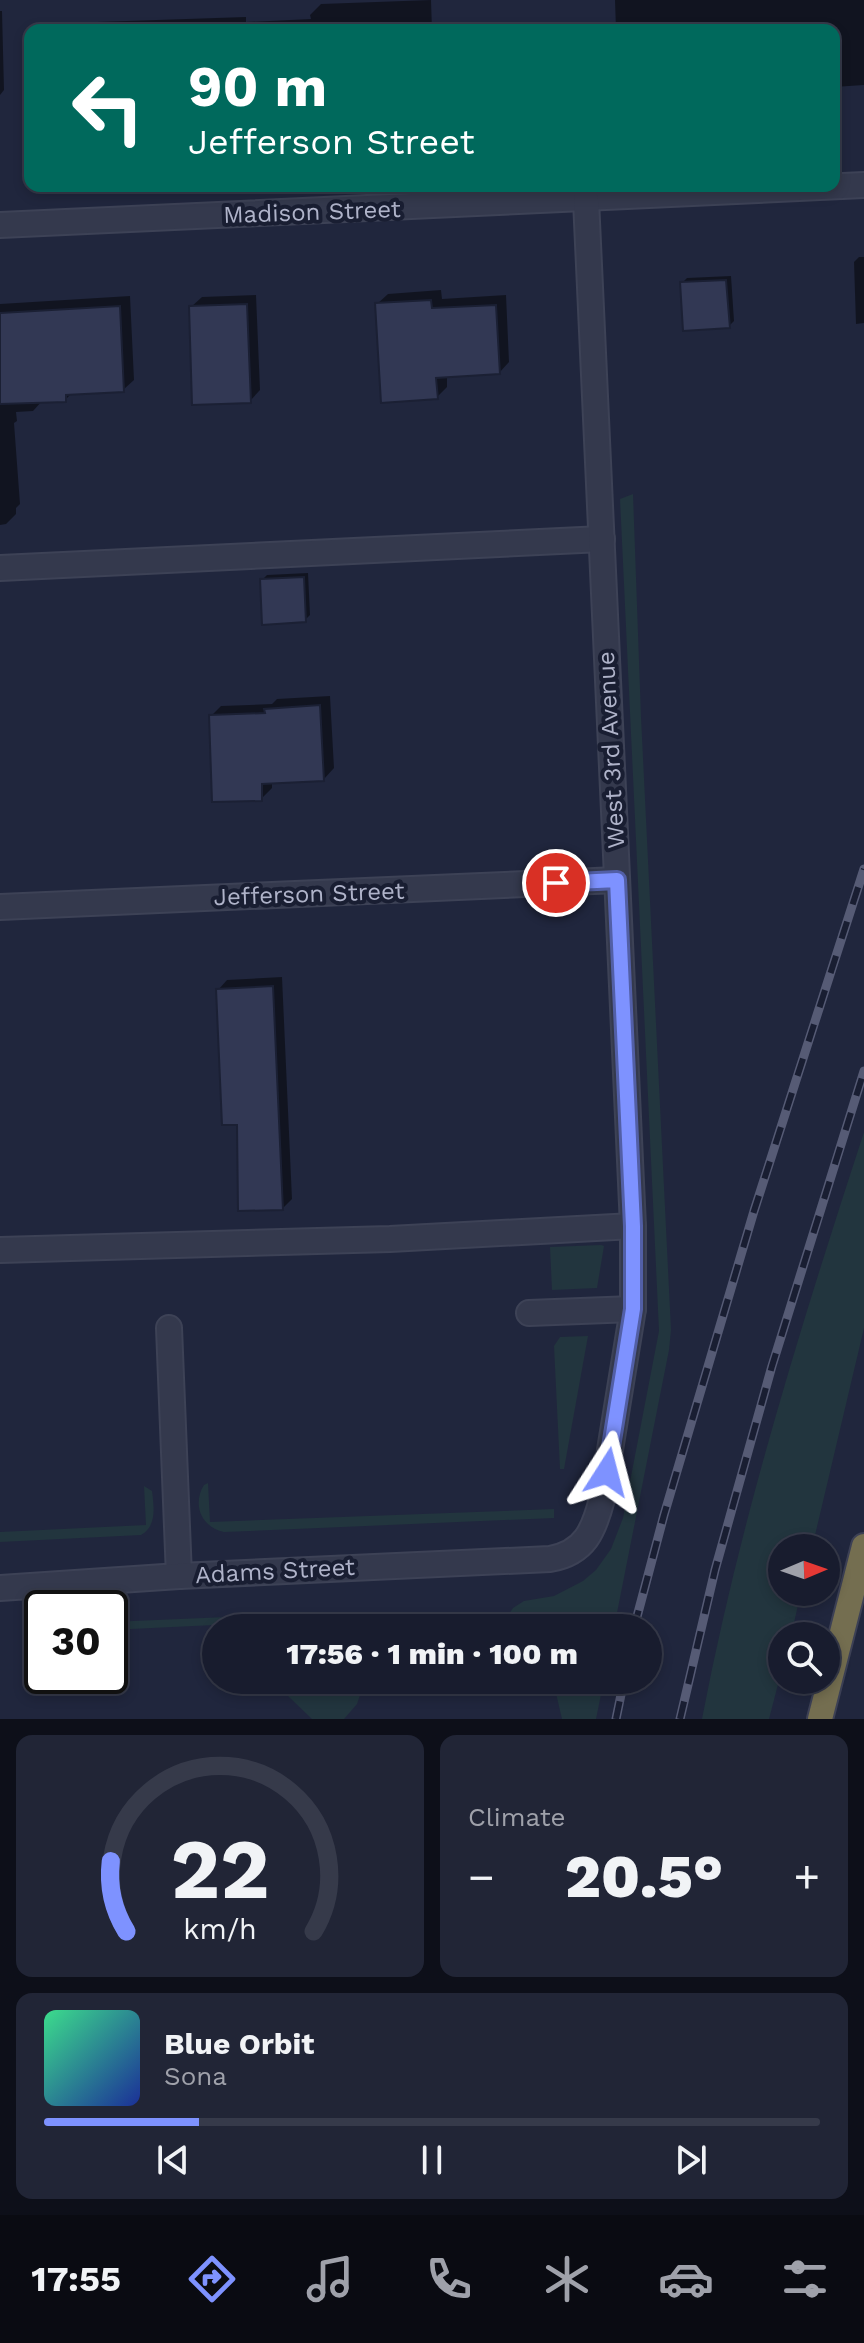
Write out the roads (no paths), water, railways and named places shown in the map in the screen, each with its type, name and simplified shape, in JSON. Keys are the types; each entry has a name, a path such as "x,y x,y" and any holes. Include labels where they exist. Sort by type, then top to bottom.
{"highway":[{"path":"820,1719 864,1546"}],"street":[{"name":"Madison Street","path":"840,186 864,185"},
{"name":"Madison Street","path":"0,225 734,192"},
{"name":"West 3rd Avenue","path":"550,1559 573,1552 585,1541 596,1523 633,1309 633,1226 586,200"},
{"path":"0,568 602,539"},
{"name":"Jefferson Street","path":"0,907 617,880"},
{"path":"0,1250 390,1239 633,1226"},
{"path":"529,1313 633,1309"},
{"path":"169,1328 179,1576"},
{"name":"Adams Street","path":"0,1588 179,1576 550,1559"}],"railway":[{"path":"638,1614 754,1211 864,869"},
{"path":"680,1719 715,1570 772,1366 864,1071"},
{"path":"616,1719 621,1694"}]}
